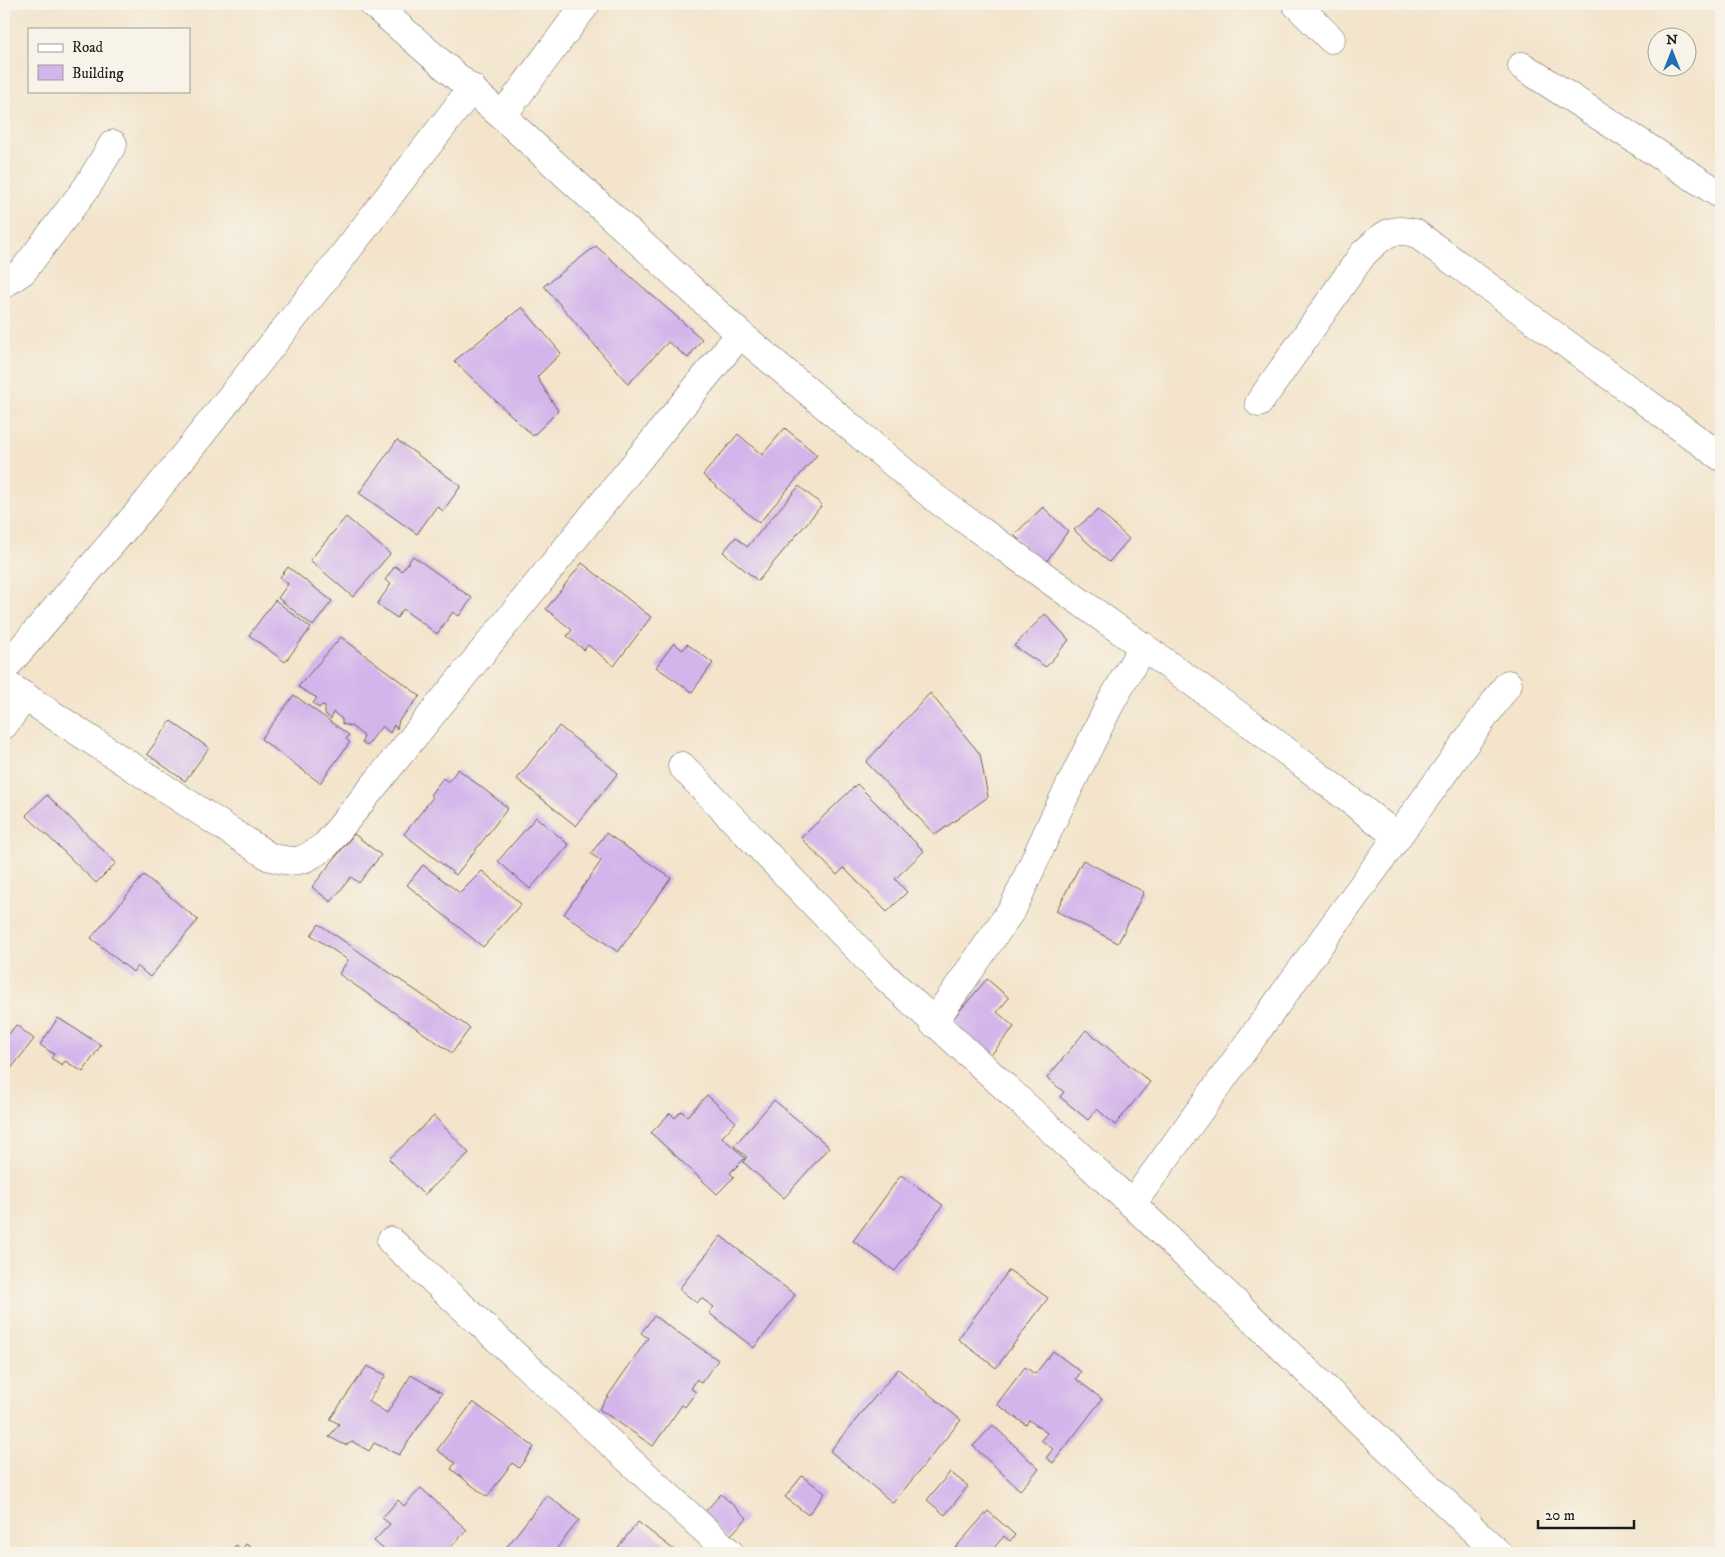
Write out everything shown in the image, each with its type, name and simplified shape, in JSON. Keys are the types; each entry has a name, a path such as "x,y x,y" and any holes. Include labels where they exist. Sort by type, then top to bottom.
{"street":[{"path":"373,4 472,88 740,334 934,498 1251,724 1398,837"},
{"path":"502,116 586,4"},
{"path":"1296,4 1331,38"},
{"path":"1522,66 1721,195"},
{"path":"4,669 148,501 338,262 472,88"},
{"path":"4,284 23,271 87,187 114,144"},
{"path":"1259,404 1364,254 1385,233 1402,230 1415,233 1721,457"},
{"path":"4,725 15,690 270,857 289,862 306,860 326,846 740,334"},
{"path":"933,1023 1013,908 1053,820 1110,704 1143,646"},
{"path":"1132,1204 1508,684"},
{"path":"682,766 879,971 933,1023 1132,1204 1498,1553"},
{"path":"391,1241 730,1553"}],"building":[{"path":"596,246 702,339 688,358 668,342 628,384 544,286"},
{"path":"522,307 561,353 537,377 558,411 533,436 454,361"},
{"path":"785,428 817,455 759,523 703,475 738,434 762,455"},
{"path":"397,440 461,486 443,511 437,506 417,534 359,493"},
{"path":"799,486 822,505 758,581 723,552 736,537 747,547"},
{"path":"1043,507 1068,531 1044,565 1014,535"},
{"path":"1098,510 1129,539 1109,562 1074,530"},
{"path":"346,517 390,554 353,597 310,560"},
{"path":"413,556 472,598 459,616 453,612 437,634 403,609 397,618 377,604 391,584 385,580 395,566 402,571"},
{"path":"582,563 651,617 614,666 588,645 584,650 567,636 572,630 546,609"},
{"path":"288,567 332,601 313,626 278,598 288,584 280,577"},
{"path":"275,600 311,628 285,662 249,635"},
{"path":"1045,614 1069,640 1046,667 1014,646"},
{"path":"341,637 420,696 399,720 397,729 394,725 390,733 382,726 367,746 362,742 364,736 351,726 342,724 342,719 333,712 331,719 325,714 325,706 322,705 319,708 313,703 317,698 298,687"},
{"path":"674,643 683,650 687,644 713,663 692,692 656,667"},
{"path":"930,693 980,754 988,797 935,835 866,762"},
{"path":"294,695 349,735 346,739 350,742 320,783 261,739"},
{"path":"171,721 209,748 185,781 147,754"},
{"path":"559,726 618,773 576,826 517,779"},
{"path":"458,769 508,808 456,875 404,834 433,797 430,795 443,778 448,782"},
{"path":"857,784 924,851 895,879 907,892 887,912 844,868 837,875 801,838"},
{"path":"47,795 116,863 96,883 26,815"},
{"path":"536,817 569,845 530,889 498,861"},
{"path":"606,833 671,878 618,952 564,914 601,861 591,854"},
{"path":"354,834 381,855 359,883 351,877 331,902 312,887"},
{"path":"1083,860 1144,892 1118,943 1056,911"},
{"path":"423,865 460,893 482,871 521,904 483,947 407,885"},
{"path":"144,875 198,920 150,977 137,966 133,972 91,938"},
{"path":"319,924 470,1028 452,1053 339,974 348,960 311,935"},
{"path":"987,979 1009,998 997,1012 1014,1027 991,1055 951,1021"},
{"path":"58,1018 101,1045 83,1072 65,1061 62,1065 51,1058 54,1054 40,1045"},
{"path":"16,1025 34,1039 10,1070 4,1065 4,1040"},
{"path":"1086,1030 1150,1082 1115,1125 1097,1109 1088,1120 1060,1097 1064,1092 1047,1078"},
{"path":"707,1095 736,1122 722,1137 745,1158 730,1173 734,1177 717,1194 651,1133 670,1113 675,1118 681,1111 687,1116"},
{"path":"774,1100 829,1147 784,1198 743,1162 747,1157 734,1146"},
{"path":"434,1116 469,1153 424,1195 389,1159"},
{"path":"901,1175 943,1205 895,1271 853,1241"},
{"path":"721,1236 795,1295 754,1348 709,1313 714,1307 701,1298 697,1303 679,1289"},
{"path":"1009,1270 1048,1298 996,1368 958,1339"},
{"path":"654,1316 718,1360 701,1383 697,1379 691,1389 696,1392 685,1407 682,1405 653,1446 599,1409 648,1338 641,1333"},
{"path":"1053,1351 1081,1372 1076,1379 1102,1399 1053,1463 1046,1458 1053,1449 1041,1440 1047,1433 1029,1420 1026,1425 997,1404 1025,1367 1035,1374"},
{"path":"367,1366 386,1375 368,1401 387,1413 411,1375 442,1393 399,1455 374,1443 369,1451 353,1442 345,1445 329,1437 339,1424 330,1419"},
{"path":"898,1369 961,1420 893,1503 830,1451"},
{"path":"473,1402 534,1447 519,1468 512,1463 487,1497 451,1469 455,1463 437,1450"},
{"path":"993,1425 1039,1469 1020,1490 973,1446"},
{"path":"950,1472 968,1486 945,1515 927,1500"},
{"path":"802,1476 825,1493 808,1515 785,1497"},
{"path":"421,1488 467,1530 445,1553 388,1553 374,1541 390,1524 382,1518 398,1500 404,1506"},
{"path":"721,1494 747,1518 728,1538 702,1515"},
{"path":"547,1495 579,1520 553,1553 502,1553"},
{"path":"988,1511 1015,1535 1010,1541 1004,1536 993,1549 999,1553 960,1553 955,1548"},
{"path":"638,1522 678,1553 613,1553"},
{"path":"246,1544 259,1553 230,1553 236,1545 242,1550"}]}
